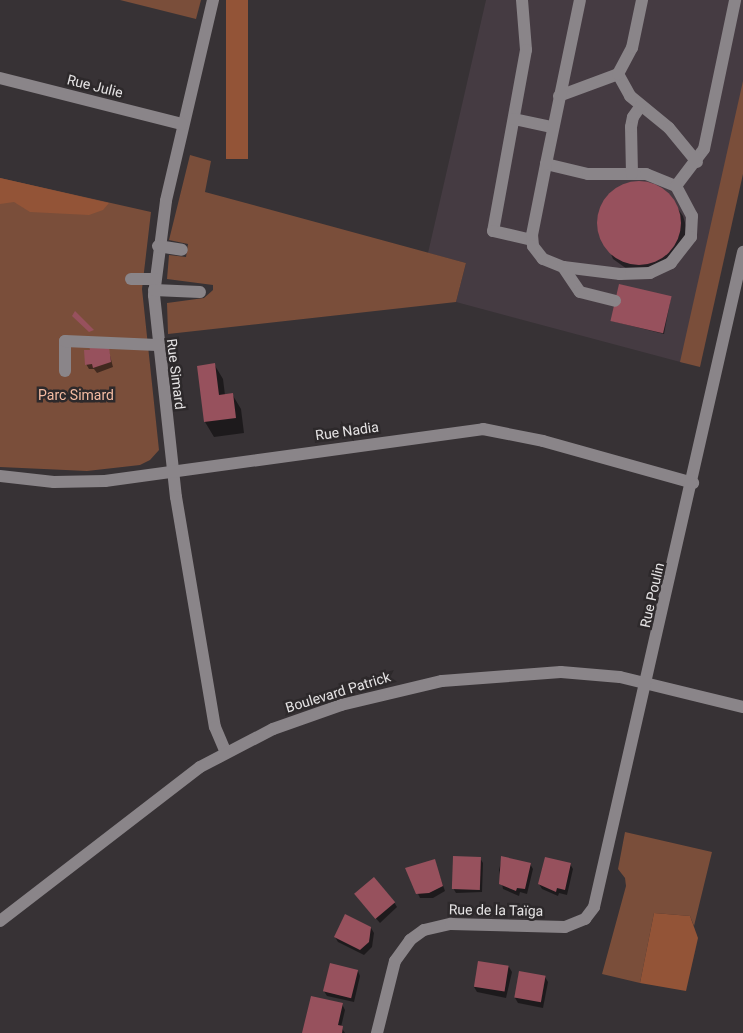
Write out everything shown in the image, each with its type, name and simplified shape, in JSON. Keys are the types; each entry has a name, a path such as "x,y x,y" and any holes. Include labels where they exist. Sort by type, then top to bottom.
{"street":[{"name":"Rue Simard","path":"213,0 182,124 158,246 154,284 157,345 173,471 215,727 226,753"},
{"path":"522,0 526,50 493,232 532,240"},
{"path":"546,164 588,174 646,174 676,186 687,202 692,216 691,237 671,264 650,272 620,274 563,267 536,253 532,240 546,164 559,96 580,0"},
{"path":"559,96 618,74 632,48 642,0"},
{"path":"676,186 697,162 704,149 735,0"},
{"path":"618,74 640,107 669,128 697,162"},
{"name":"Rue Julie","path":"0,78 182,124"},
{"path":"632,174 631,127 633,117 640,107"},
{"path":"514,119 553,127"},
{"path":"158,246 182,250"},
{"name":"Rue Poulin","path":"565,927 585,919 594,907 693,483 743,252"},
{"path":"563,267 580,292 615,301"},
{"path":"131,279 200,292"},
{"path":"65,371 64,341 157,345"},
{"name":"Rue Nadia","path":"0,476 88,482 483,429 543,441 693,483"},
{"name":"Boulevard Patrick","path":"0,921 177,783 226,753 319,712 442,681 495,674 579,672 647,684 743,707"},
{"name":"Rue de la Taïga","path":"377,1033 395,961 410,940 424,930 451,924 565,927"}],"shaded area":[{"path":"226,0 248,0 248,159 226,159"},
{"path":"486,0 743,0 743,104 684,363 456,302 466,263 428,253"},
{"path":"0,178 109,203 103,210 89,215 30,212 14,202 0,204"},
{"path":"654,913 690,916 698,938 686,991 640,983"}],"green space":[{"path":"120,0 201,0 196,19"},
{"path":"743,81 743,174 700,367 680,362"},
{"path":"190,155 211,161 205,192 466,263 456,302 168,334 167,303 204,298 213,290 213,285 167,279 169,255 186,257 188,244 169,240"},
{"name":"Parc Simard","path":"0,178 151,212 142,289 159,450 150,460 140,465 87,471 0,467"},
{"path":"625,832 712,852 694,926 690,916 654,913 640,983 602,974 626,886 625,878 618,869"}],"building":[{"path":"639,181 655,184 669,193 678,207 681,223 678,239 669,253 655,262 639,265 623,262 609,253 600,239 597,223 600,207 609,193 623,184"},
{"path":"619,284 672,296 663,333 610,321"},
{"path":"75,311 94,330 89,332 72,316"},
{"path":"89,346 109,347 111,362 93,368 92,364 85,365 84,350 90,350"},
{"path":"215,363 219,395 233,393 236,418 204,422 197,366"},
{"path":"453,856 481,857 480,890 452,889"},
{"path":"501,856 531,863 525,889 517,888 516,891 499,884"},
{"path":"545,857 571,863 565,890 557,888 556,892 538,884"},
{"path":"435,859 443,886 429,893 416,894 405,868"},
{"path":"374,877 395,902 375,919 354,894"},
{"path":"345,914 371,927 369,942 360,950 334,937"},
{"path":"478,961 509,966 505,992 474,987"},
{"path":"330,963 358,970 351,998 323,991"},
{"path":"519,971 546,976 541,1002 514,998"},
{"path":"311,996 343,1003 338,1025 343,1026 342,1033 302,1033"}]}
